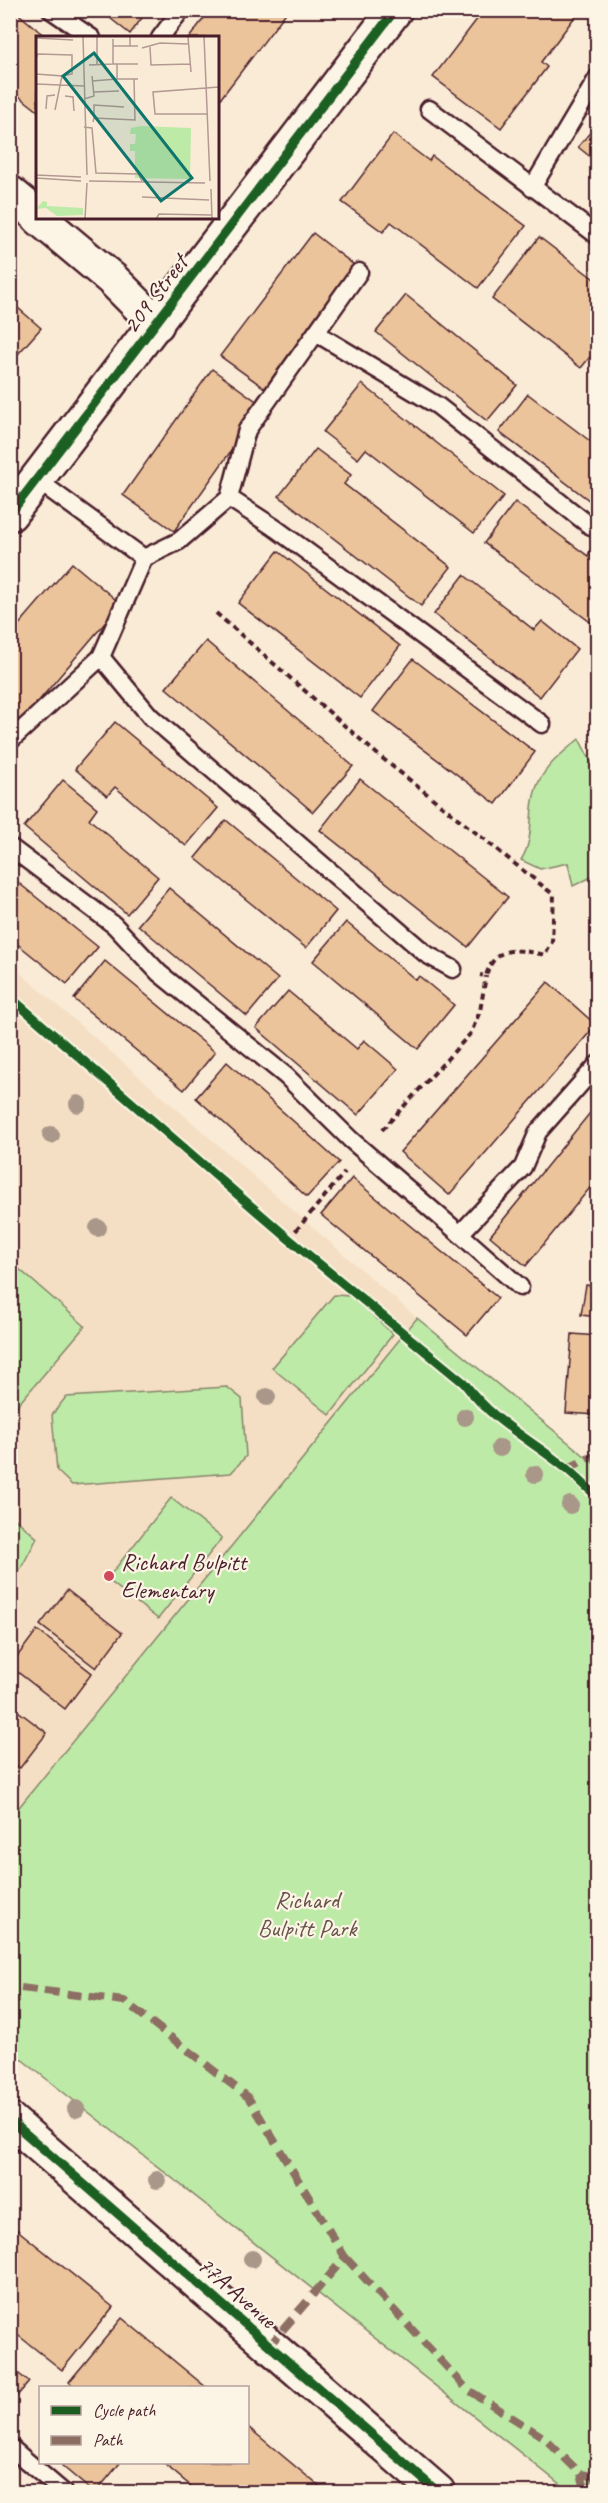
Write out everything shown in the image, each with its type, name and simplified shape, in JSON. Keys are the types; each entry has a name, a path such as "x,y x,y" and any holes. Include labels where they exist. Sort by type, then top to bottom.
{"street":[{"name":"209 Street","path":"10,514 395,10"},
{"path":"10,193 36,215"},
{"path":"40,219 112,279 157,324"},
{"name":"77A Avenue","path":"10,2120 438,2493"}],"lane":[{"path":"51,10 89,36"},
{"path":"162,36 182,10"},
{"path":"532,188 597,77"},
{"path":"429,109 597,236"},
{"path":"10,741 101,657 144,558 179,541 230,498 247,430 359,272"},
{"path":"316,333 438,406 597,529"},
{"path":"37,480 144,558"},
{"path":"230,498 275,528 542,724"},
{"path":"101,657 150,716 426,954 453,969"},
{"path":"10,847 114,925 159,973 286,1076 364,1151 520,1287"},
{"path":"460,1234 522,1167 538,1132 597,1064"},
{"path":"10,2447 63,2493"}],"path":[{"path":"216,613 377,754 554,895 552,942 545,955 524,950 505,952 492,961 486,976 480,1011 471,1033 364,1151 289,1239"},
{"path":"453,969 486,976"},
{"path":"280,1231 298,1246"}],"shaded area":[{"name":"Richard Bulpitt Elementary","path":"11,965 417,1318 11,1817"}],"green space":[{"path":"579,739 597,773 598,874 573,886 568,863 540,869 521,860 528,844 533,800 538,784 552,762"},
{"path":"11,1262 85,1326 11,1413"},
{"path":"334,1295 351,1296 393,1334 330,1415 272,1368"},
{"name":"Richard Bulpitt Park","path":"417,1318 597,1466 598,2474 582,2492 570,2492 11,2051 11,1817"},
{"path":"227,1387 242,1399 246,1456 231,1473 72,1485 57,1471 52,1415 66,1397"},
{"path":"171,1498 222,1538 158,1619 107,1579"},
{"path":"11,1515 37,1538 11,1587"}],"building":[{"path":"10,10 14,10 45,36 36,36 36,109 10,89"},
{"path":"100,10 148,10 130,34"},
{"path":"210,10 288,10 219,101 219,36 190,36"},
{"path":"484,10 580,10 541,62 547,67 501,128 433,77"},
{"path":"598,123 598,163 578,147"},
{"path":"393,134 429,161 432,156 526,226 478,288 391,222 383,232 342,202"},
{"path":"313,233 358,268 270,392 220,356"},
{"path":"539,237 598,282 598,347 581,368 492,299"},
{"path":"406,295 517,385 487,421 376,332"},
{"path":"10,301 41,328 10,363"},
{"path":"212,369 263,406 174,531 123,495"},
{"path":"362,384 504,496 474,533 366,449 358,459 323,432"},
{"path":"528,394 598,447 598,507 499,432"},
{"path":"316,449 351,475 344,484 451,567 421,606 279,496"},
{"path":"515,502 588,556 590,551 598,557 598,618 593,624 484,543"},
{"path":"278,551 400,646 360,698 238,603"},
{"path":"72,563 121,604 20,723 10,714 10,635"},
{"path":"464,575 534,630 542,621 577,649 540,697 434,614"},
{"path":"206,641 353,766 313,812 166,688"},
{"path":"413,659 535,752 496,804 373,711"},
{"path":"115,722 218,808 186,846 115,787 107,796 75,769"},
{"path":"360,779 508,897 468,947 320,830"},
{"path":"63,780 97,808 89,819 158,877 127,914 24,827"},
{"path":"226,820 336,911 306,948 195,858"},
{"path":"10,876 98,947 67,984 10,938"},
{"path":"169,888 278,979 247,1016 138,925"},
{"path":"346,922 416,980 419,976 454,1005 418,1049 313,961"},
{"path":"105,961 215,1052 184,1090 74,999"},
{"path":"548,982 596,1025 449,1195 400,1152"},
{"path":"288,991 357,1049 364,1040 398,1069 358,1115 256,1028"},
{"path":"227,1062 339,1162 307,1197 196,1098"},
{"path":"598,1103 598,1178 526,1266 490,1236"},
{"path":"352,1178 498,1298 467,1335 321,1215"},
{"path":"586,1285 598,1287 598,1317 581,1315"},
{"path":"572,1334 598,1336 598,1415 566,1413"},
{"path":"67,1590 122,1633 96,1668 40,1625"},
{"path":"37,1630 92,1673 65,1709 10,1666"},
{"path":"10,1705 47,1733 20,1768 10,1761"},
{"path":"10,2224 113,2307 62,2370 10,2329"},
{"path":"122,2318 205,2386 74,2386 69,2382"},
{"path":"10,2367 29,2382 10,2404"},
{"path":"249,2428 326,2492 198,2492 164,2464 249,2464"},
{"path":"64,2464 119,2464 96,2492 93,2492 62,2466"}],"marked path":[{"path":"566,1469 598,1454"},
{"path":"21,1988 124,2001 248,2097 345,2257 269,2346"},
{"path":"345,2257 467,2389 543,2437 581,2474 598,2477"},
{"path":"581,2474 586,2492"}],"cycle path":[{"path":"10,514 395,10"},
{"path":"10,997 289,1239 464,1383 500,1420 567,1469 598,1497"},
{"path":"10,2120 438,2492"}],"place":[{"name":"Richard Bulpitt Elementary","path":"109,1576"}]}
